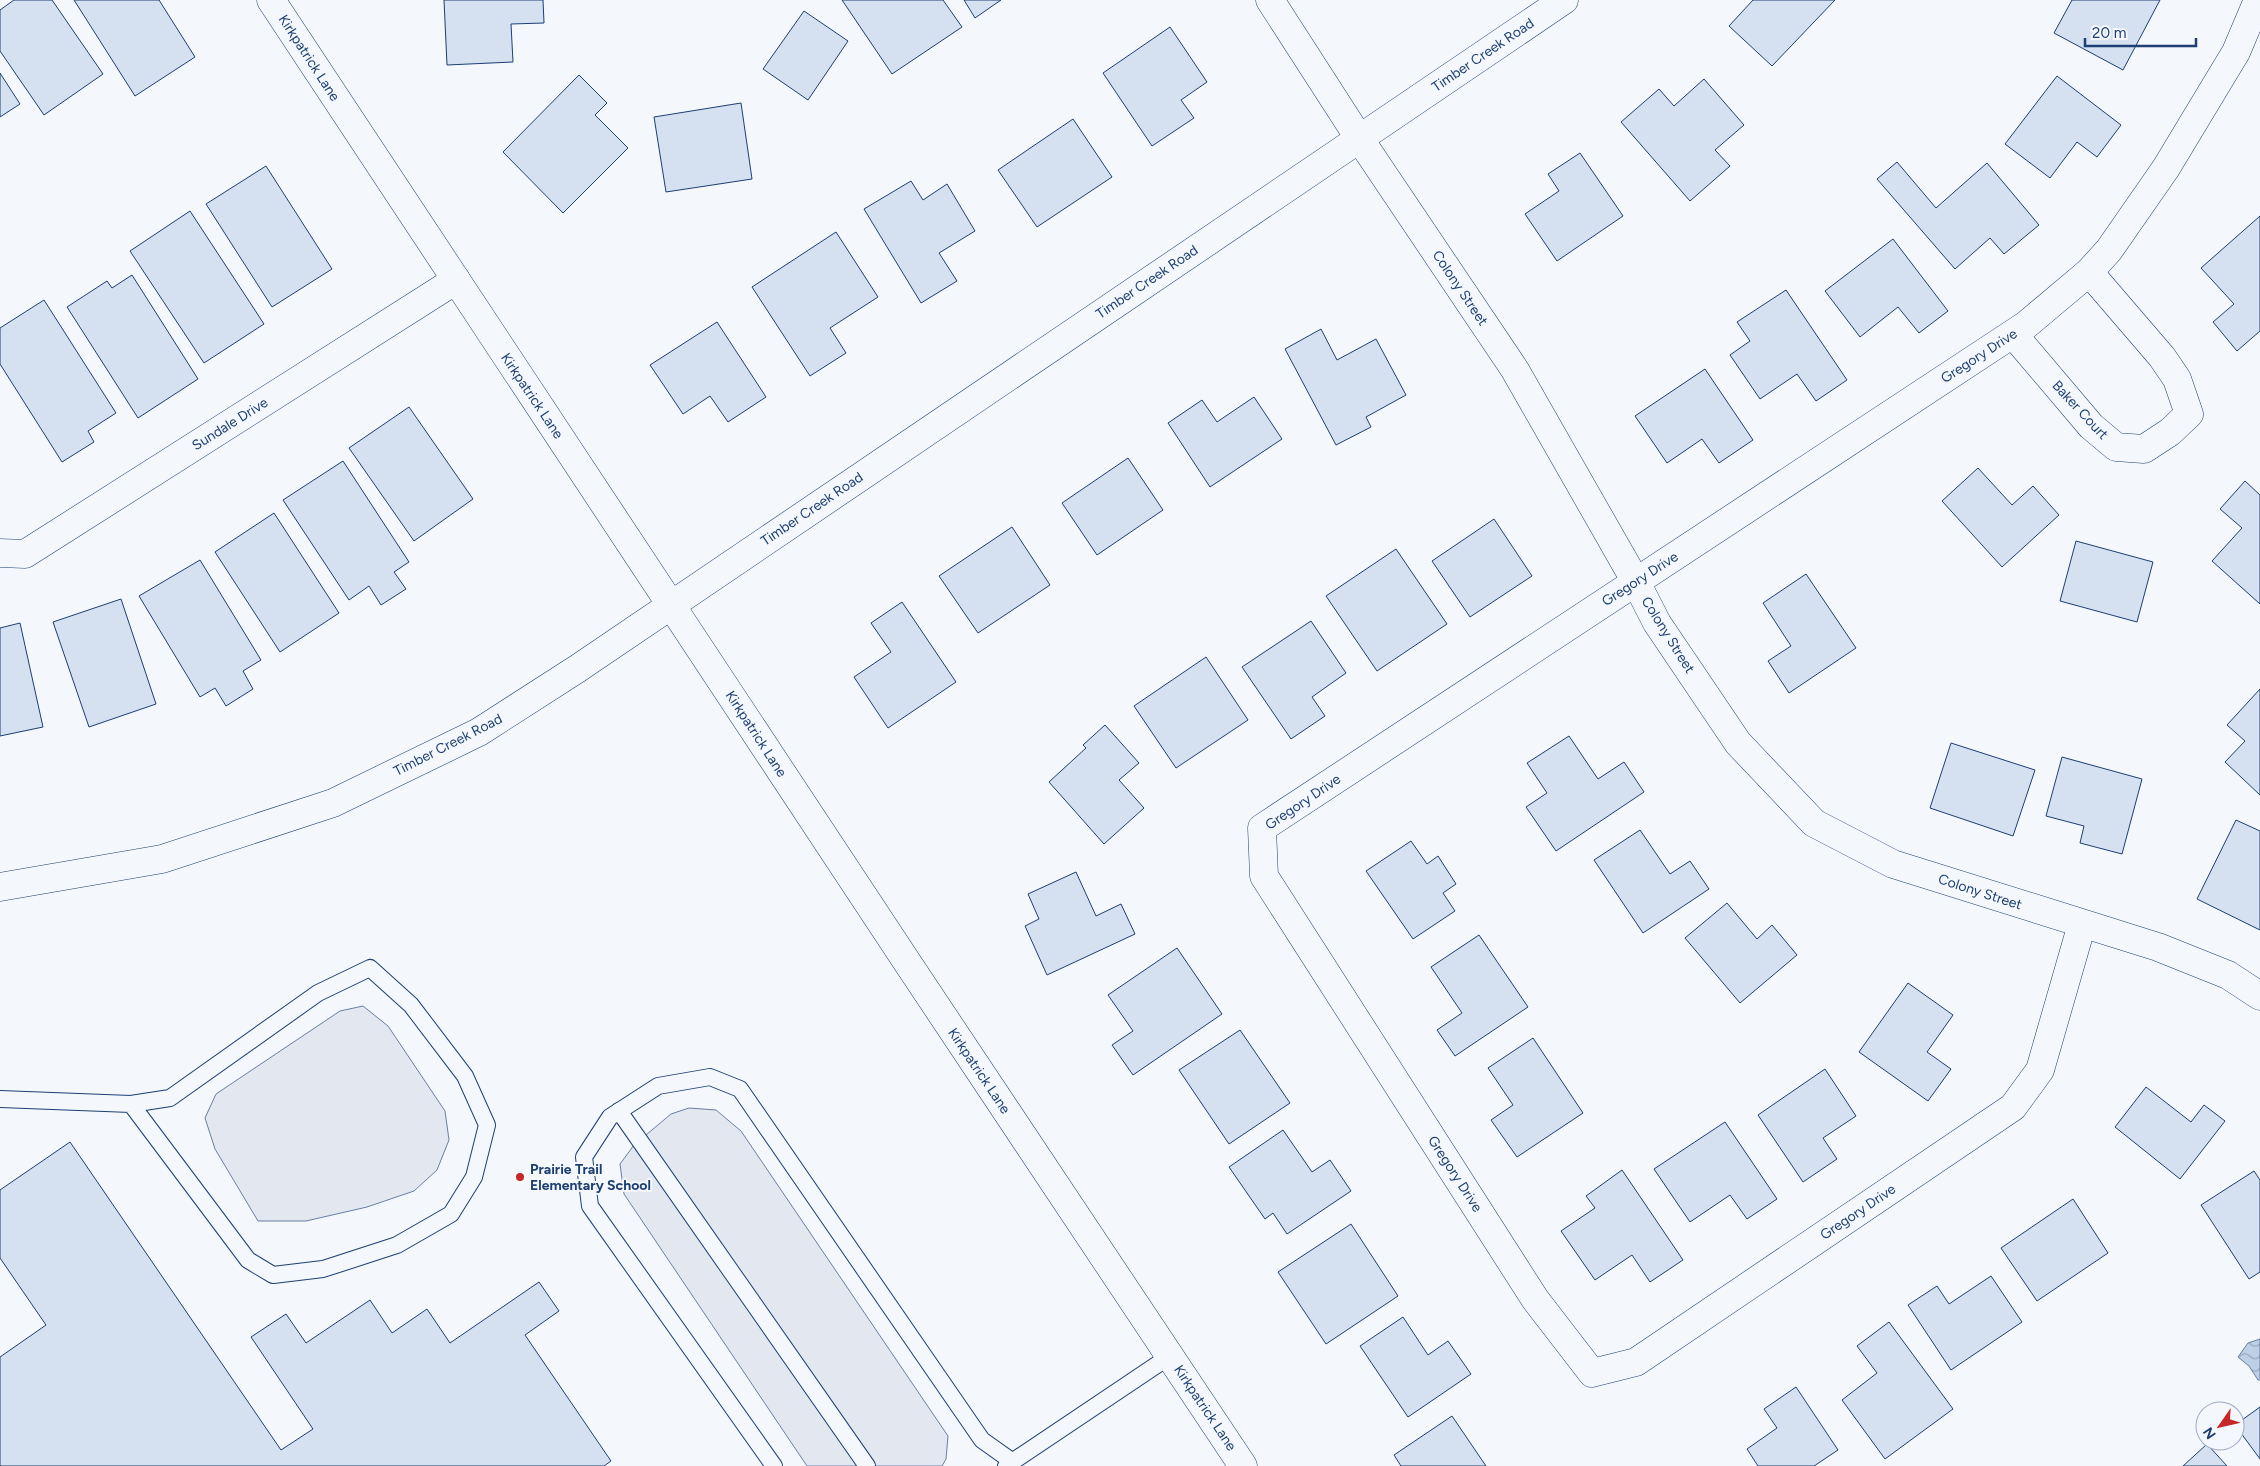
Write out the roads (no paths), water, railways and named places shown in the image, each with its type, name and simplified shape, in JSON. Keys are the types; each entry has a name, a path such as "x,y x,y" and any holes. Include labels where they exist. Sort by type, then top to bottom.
{"street":[{"name":"Kirkpatrick Lane","path":"270,0 1243,1466"},
{"name":"Colony Street","path":"1270,0 1359,138 1515,370 1636,582 1657,623 1738,743 1814,824 1893,864 2158,947 2228,975 2260,996"},
{"name":"Timber Creek Road","path":"0,887 162,859 333,803 479,732 577,669 1564,0"},
{"name":"Gregory Drive","path":"2082,924 2040,1070 2013,1107 1636,1362 1592,1373 1535,1299 1264,876 1262,828 2013,334 2089,272 2109,250 2166,168 2236,52 2258,0"},
{"name":"Baker Court","path":"2013,334 2091,426 2116,447 2144,449 2170,432 2190,414 2177,379 2162,357 2089,272"},
{"name":"Sundale Drive","path":"0,553 25,554 456,280"}],"lane":[{"path":"0,1099 131,1104 170,1098 318,993 370,968 411,1005 465,1076 487,1125 474,1177 451,1214 397,1245 323,1269 274,1275 248,1260 131,1104"},
{"path":"774,1466 590,1206 584,1157 610,1118 658,1086 710,1077 740,1089 982,1440 1009,1464 1170,1356"},
{"path":"619,1111 867,1466"}],"water":[{"path":"2260,1339 2260,1380 2258,1380 2249,1366 2238,1357 2248,1343"}],"place":[{"name":"Prairie Trail Elementary School","path":"520,1177"}]}
